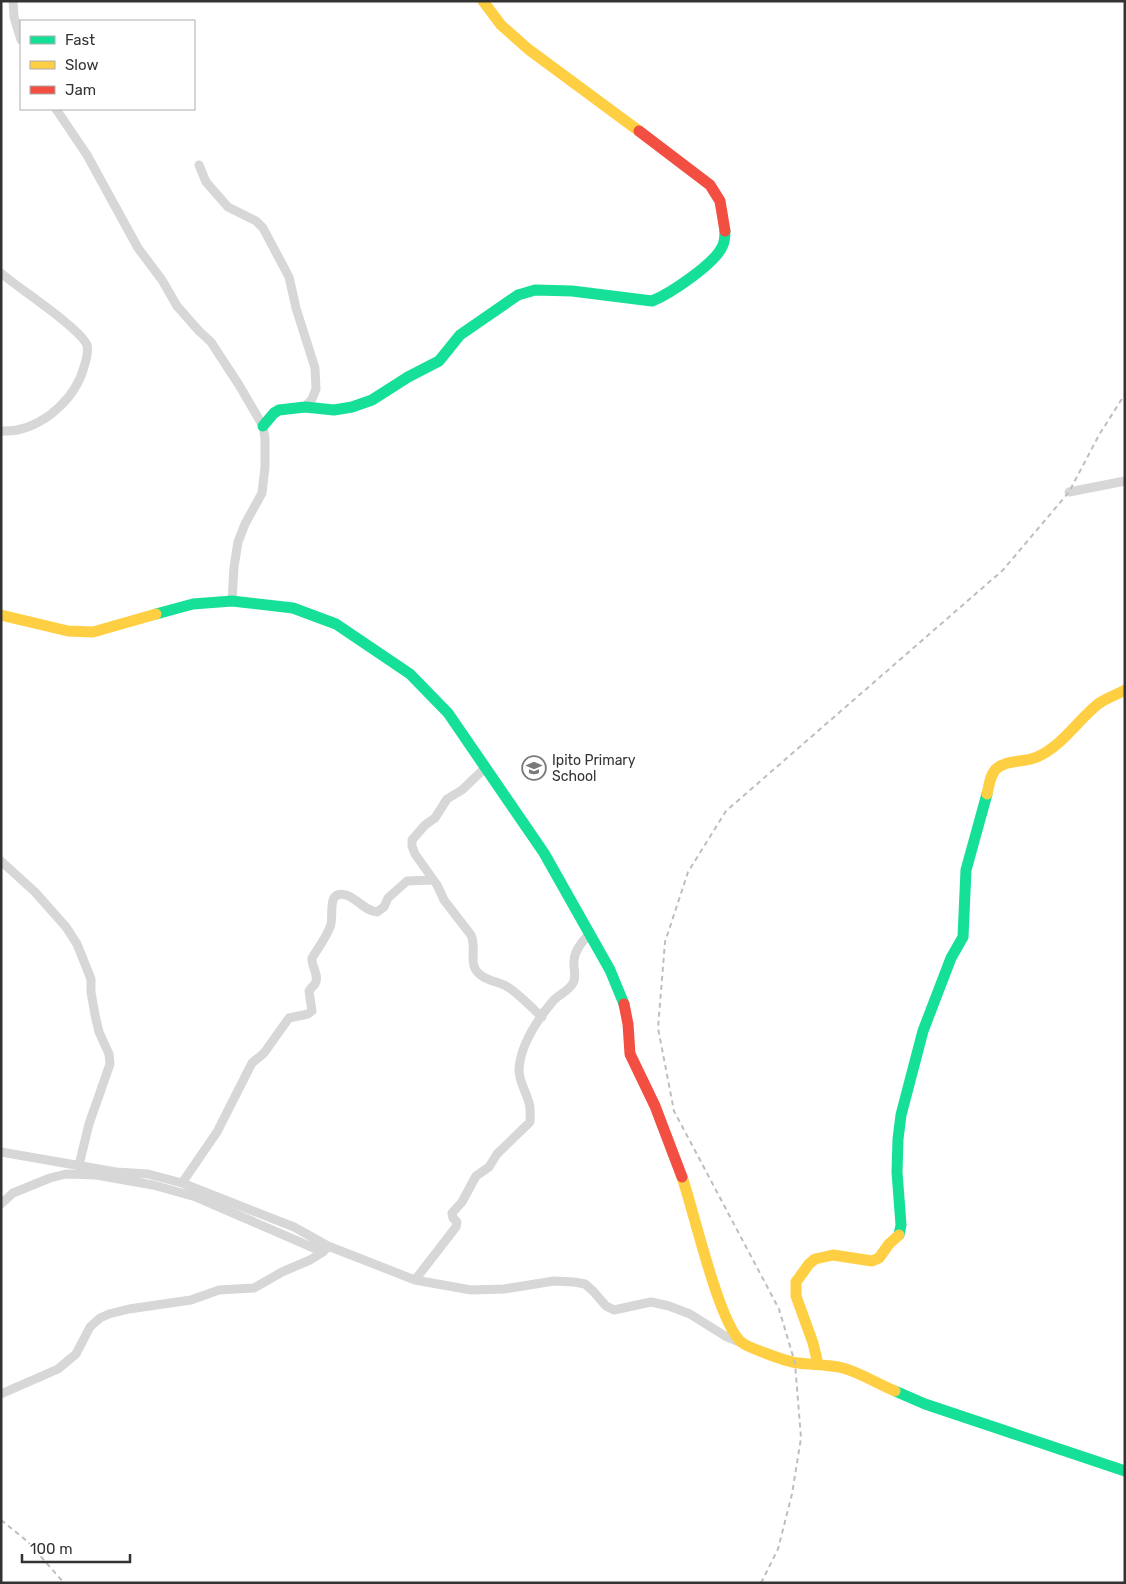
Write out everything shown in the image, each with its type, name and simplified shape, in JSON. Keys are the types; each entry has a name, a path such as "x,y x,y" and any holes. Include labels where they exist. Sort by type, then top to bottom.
{"street":[{"path":"13,1 14,17 20,37"},
{"path":"262,426 279,410 304,407 334,410 352,407 372,400 408,377 439,361 460,335 518,295 535,290 572,291 652,301 661,298 706,265 719,252 724,243 724,215 720,198 713,188 649,138 542,60 499,24 483,1"},
{"path":"57,110 88,155 138,248 162,280 177,306 198,331 211,342 248,400 262,426 265,438 262,493 245,524 238,542 232,601"},
{"path":"199,165 206,182 228,207 256,221 263,228 289,277 296,308 315,368 316,389 312,399 304,407"},
{"path":"1,273 59,317 79,335 86,344 88,354 81,378 68,397 51,415 17,430 1,431"},
{"path":"1069,492 1125,481"},
{"path":"1,616 68,631 93,632 193,604 232,601 293,608 336,624 410,674 448,713 544,853 610,970 624,1002 630,1054 656,1106 683,1179 703,1252 728,1322 742,1343"},
{"path":"818,1364 813,1343 796,1296 796,1282 809,1264 824,1256 833,1255 872,1261 879,1258 889,1244 900,1234 897,1172 901,1116 924,1031 951,958 962,937 966,870 992,774 1002,764 1036,758 1050,750 1100,703 1125,690"},
{"path":"485,768 462,790 447,799 435,818 425,825 412,840 412,846 444,900 470,935 473,941 474,966 491,981 508,986 542,1016"},
{"path":"1,861 35,892 66,927 77,944 90,979 95,1015 102,1041 109,1054 110,1064 89,1124 79,1165"},
{"path":"182,1184 217,1132 252,1063 264,1053 289,1018 308,1014 312,1011 309,991 316,983 316,972 312,958 332,925 331,905 334,899 340,895 345,895 368,909 378,912 384,907 388,898 407,881 433,880"},
{"path":"415,1280 456,1227 457,1222 453,1218 452,1213 462,1202 476,1176 489,1167 497,1154 530,1122 530,1103 520,1080 519,1071 523,1051 542,1016 554,1000 572,985 575,978 574,960 577,951 580,944 589,934"},
{"path":"1,1152 116,1172 148,1174 182,1184 294,1227 325,1249"},
{"path":"1,1204 14,1193 50,1178 66,1174 96,1175 153,1185 196,1196 325,1249 415,1280 471,1290 504,1289 554,1281 585,1284 594,1291 606,1306 614,1310 651,1302 669,1306 690,1314 724,1336 795,1364 818,1364 843,1368 925,1404 1125,1471"},
{"path":"1,1394 58,1369 76,1354 90,1327 100,1318 128,1309 191,1300 218,1290 254,1288 282,1272 310,1260 325,1249"}],"railway":[{"path":"761,1583 778,1549 792,1494 801,1438 795,1363 779,1309 674,1111 658,1028 665,942 688,872 726,811 1003,570 1069,492 1099,435 1125,394"},
{"path":"1,1520 27,1541 64,1583"}],"traffic: fast":[{"path":"263,426 279,410 305,407 334,410 352,407 372,400 408,377 439,361 460,335 518,295 535,290 572,291 652,301 680,285 710,262 723,245 725,231"},
{"path":"156,614 193,604 232,601 293,608 336,624 410,674 448,713 544,853 610,970 624,1004"},
{"path":"899,1235 901,1225 897,1172 901,1115 923,1031 951,958 963,937 966,870 987,794"},
{"path":"895,1391 925,1404 1125,1471"}],"traffic: slow":[{"path":"483,1 501,25 528,49 639,131"},
{"path":"1,615 68,631 93,632 156,614"},
{"path":"987,794 991,777 996,769 1010,762 1032,759 1046,752 1062,740 1098,704 1125,690"},
{"path":"682,1177 717,1293 726,1317 735,1334 744,1344 793,1362 843,1368 895,1391"},
{"path":"818,1364 813,1343 796,1296 796,1282 815,1259 833,1255 872,1261 879,1258 889,1244 899,1235"}],"traffic: jam":[{"path":"639,131 710,185 720,201 725,231"},
{"path":"624,1004 628,1024 630,1054 655,1106 682,1177"}],"place":[{"name":"Ipito Primary School","path":"534,768"}]}
